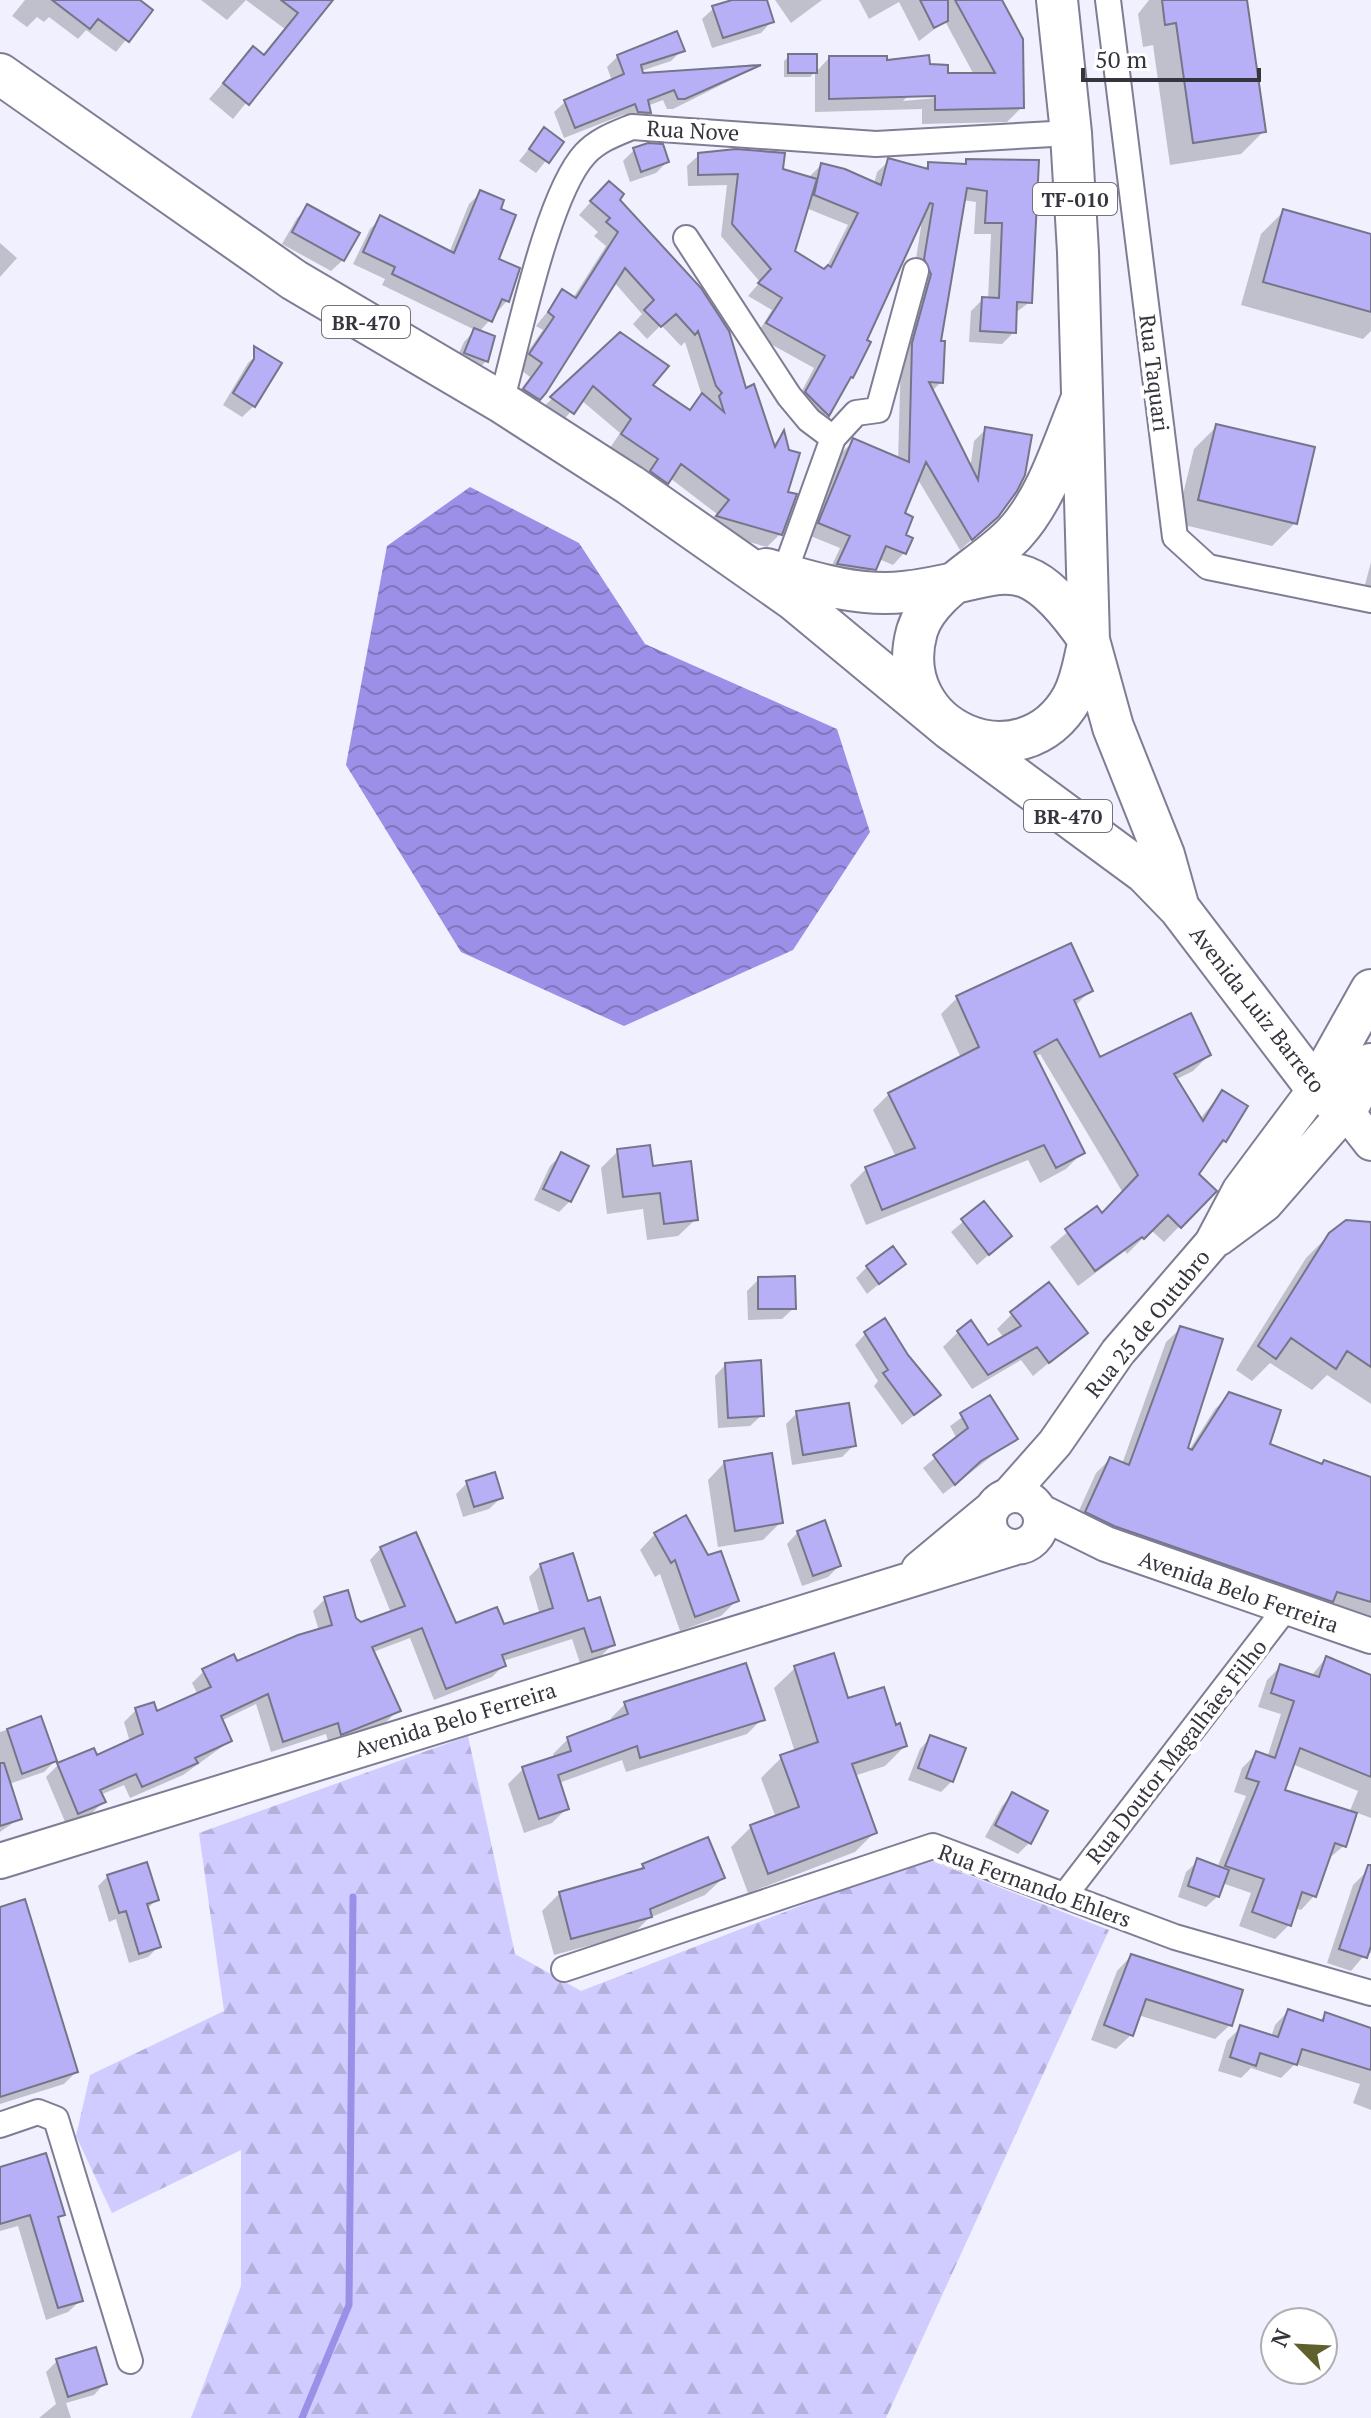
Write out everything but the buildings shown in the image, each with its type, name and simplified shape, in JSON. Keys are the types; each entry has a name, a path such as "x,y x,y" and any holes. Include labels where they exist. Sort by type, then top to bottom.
{"main road":[{"name":"TF-010","path":"1057,0 1071,133 1082,398"},
{"name":"BR-470","path":"0,74 294,280 501,402 739,561 794,600 951,730 1145,873 1179,908"},
{"path":"1082,398 1089,640 1072,698 1045,728 1011,741 991,742 951,730 927,703 919,688 914,649 917,631 930,606 1015,533 1037,505 1082,398"},
{"name":"BR-470","path":"739,561 862,593 904,592 997,572 1032,579 1062,601 1089,640 1113,727 1164,855 1179,908"},
{"name":"Avenida Luiz Barreto","path":"1179,908 1331,1100 1371,1143"},
{"path":"1331,1100 1371,990"},
{"path":"1331,1100 1371,1064"},
{"name":"Rua 25 de Outubro","path":"1020,1546 1039,1530 1018,1505 1055,1443 1118,1352 1212,1243 1240,1190 1331,1100"},
{"path":"1018,1505 988,1523 1000,1544 1020,1546"},
{"name":"Avenida Belo Ferreira","path":"910,1577 1018,1505 1106,1544 1371,1636"},
{"name":"Avenida Belo Ferreira","path":"0,1861 910,1577 1020,1546 1106,1544"}],"street":[{"name":"Rua Taquari","path":"1108,0 1175,537 1208,567 1371,600"},
{"name":"Rua Nove","path":"501,402 540,259 569,175 586,153 604,138 632,127 876,144 1071,133"},
{"path":"686,238 789,396 809,420 833,438"},
{"path":"784,574 833,438 856,413 878,410 916,271"},
{"name":"Rua Doutor Magalhães Filho","path":"1065,1895 1286,1608"},
{"name":"Rua Fernando Ehlers","path":"564,1969 933,1846 1175,1937 1371,1993"},
{"path":"0,2125 38,2112 56,2119 130,2361"}],"green space":[{"path":"468,1736 515,1954 581,1991 924,1858 1109,1930 886,2418 191,2418 241,2286 241,2150 112,2213 76,2136 90,2075 224,2011 199,1833"}],"water":[{"path":"470,487 579,543 645,644 837,729 870,832 793,950 624,1026 461,952 346,765 387,546"}],"waterway":[{"path":"302,2418 349,2305 353,1897"}]}
